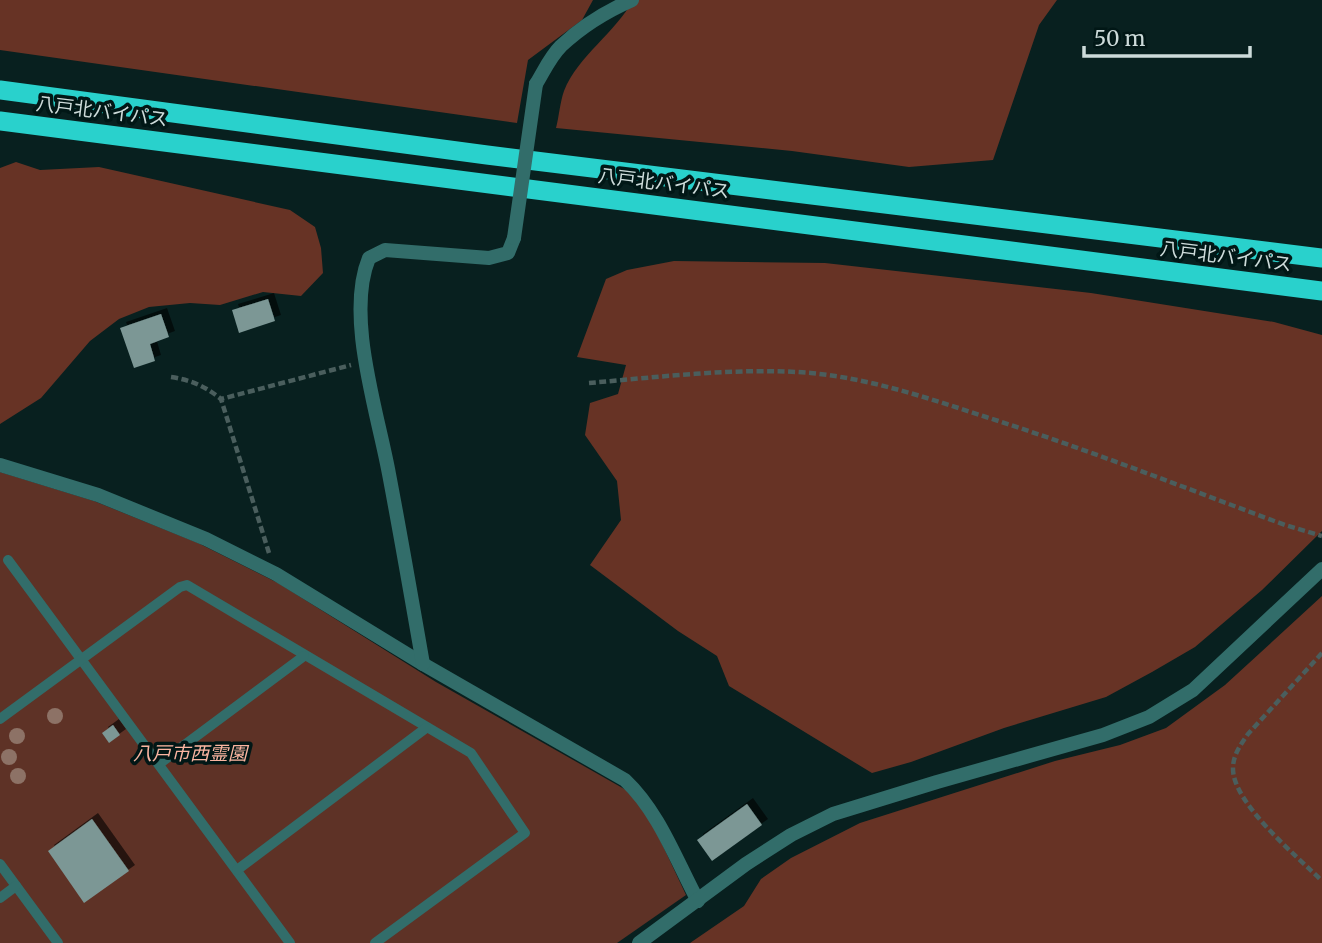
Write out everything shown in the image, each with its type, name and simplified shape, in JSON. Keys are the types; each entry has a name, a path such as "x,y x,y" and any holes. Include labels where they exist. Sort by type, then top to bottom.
{"highway":[{"name":"八戸北バイパス","path":"0,90 500,157 1322,258"},
{"name":"八戸北バイパス","path":"0,121 1322,291"}],"street":[{"path":"586,28 606,0"},
{"path":"423,664 389,473 365,361 360,300 361,276 369,258 385,250 489,258 508,253 514,238 536,84 561,46 611,9 632,0"},
{"path":"0,465 98,495 206,539 276,575 423,664 625,780 641,795 698,901"},
{"path":"639,943 746,864 791,835 833,814 1103,735 1149,717 1194,690 1322,569"}],"lane":[{"path":"8,560 290,943"},
{"path":"0,719 180,587 187,585 471,753 525,833 375,943"},
{"path":"159,764 304,656"},
{"path":"237,870 426,728"},
{"path":"0,864 58,943"},
{"path":"0,898 16,886"}],"path":[{"path":"220,399 365,361"},
{"path":"589,383 697,374 771,372 810,373 876,383 1056,439 1285,525 1322,536"},
{"path":"171,377 190,380 206,387 220,399 276,575"},
{"path":"1322,653 1248,734 1238,748 1233,767 1235,781 1243,798 1260,820 1322,881"}],"green space":[{"name":"八戸市西霊園","path":"0,472 94,501 198,543 278,583 436,682 626,790 648,814 686,895 617,943 0,943"}],"shaded area":[{"path":"0,0 593,0 582,20 528,60 517,123 0,50"},
{"path":"633,0 1057,0 1039,25 993,160 909,167 792,151 556,128 563,95 570,78"},
{"path":"16,162 40,170 99,167 290,210 315,227 321,248 323,273 301,296 263,292 220,305 190,303 149,307 119,319 90,341 41,398 0,424 0,168"},
{"path":"674,261 825,263 1091,293 1274,322 1322,335 1322,531 1262,590 1195,647 1106,697 872,773 729,686 717,656 678,631 590,565 621,520 617,481 585,435 590,403 618,394 626,365 577,357 606,279 627,270"},
{"path":"1322,596 1322,943 690,943 744,906 761,879 791,858 860,823 1055,761 1120,745 1166,728 1225,685"}],"building":[{"path":"268,299 275,321 239,333 232,310"},
{"path":"161,314 169,337 150,344 155,361 134,368 120,328"},
{"path":"113,725 120,735 109,743 102,733"},
{"path":"747,804 762,825 712,861 697,840"},
{"path":"92,819 129,871 84,903 48,851"}]}
